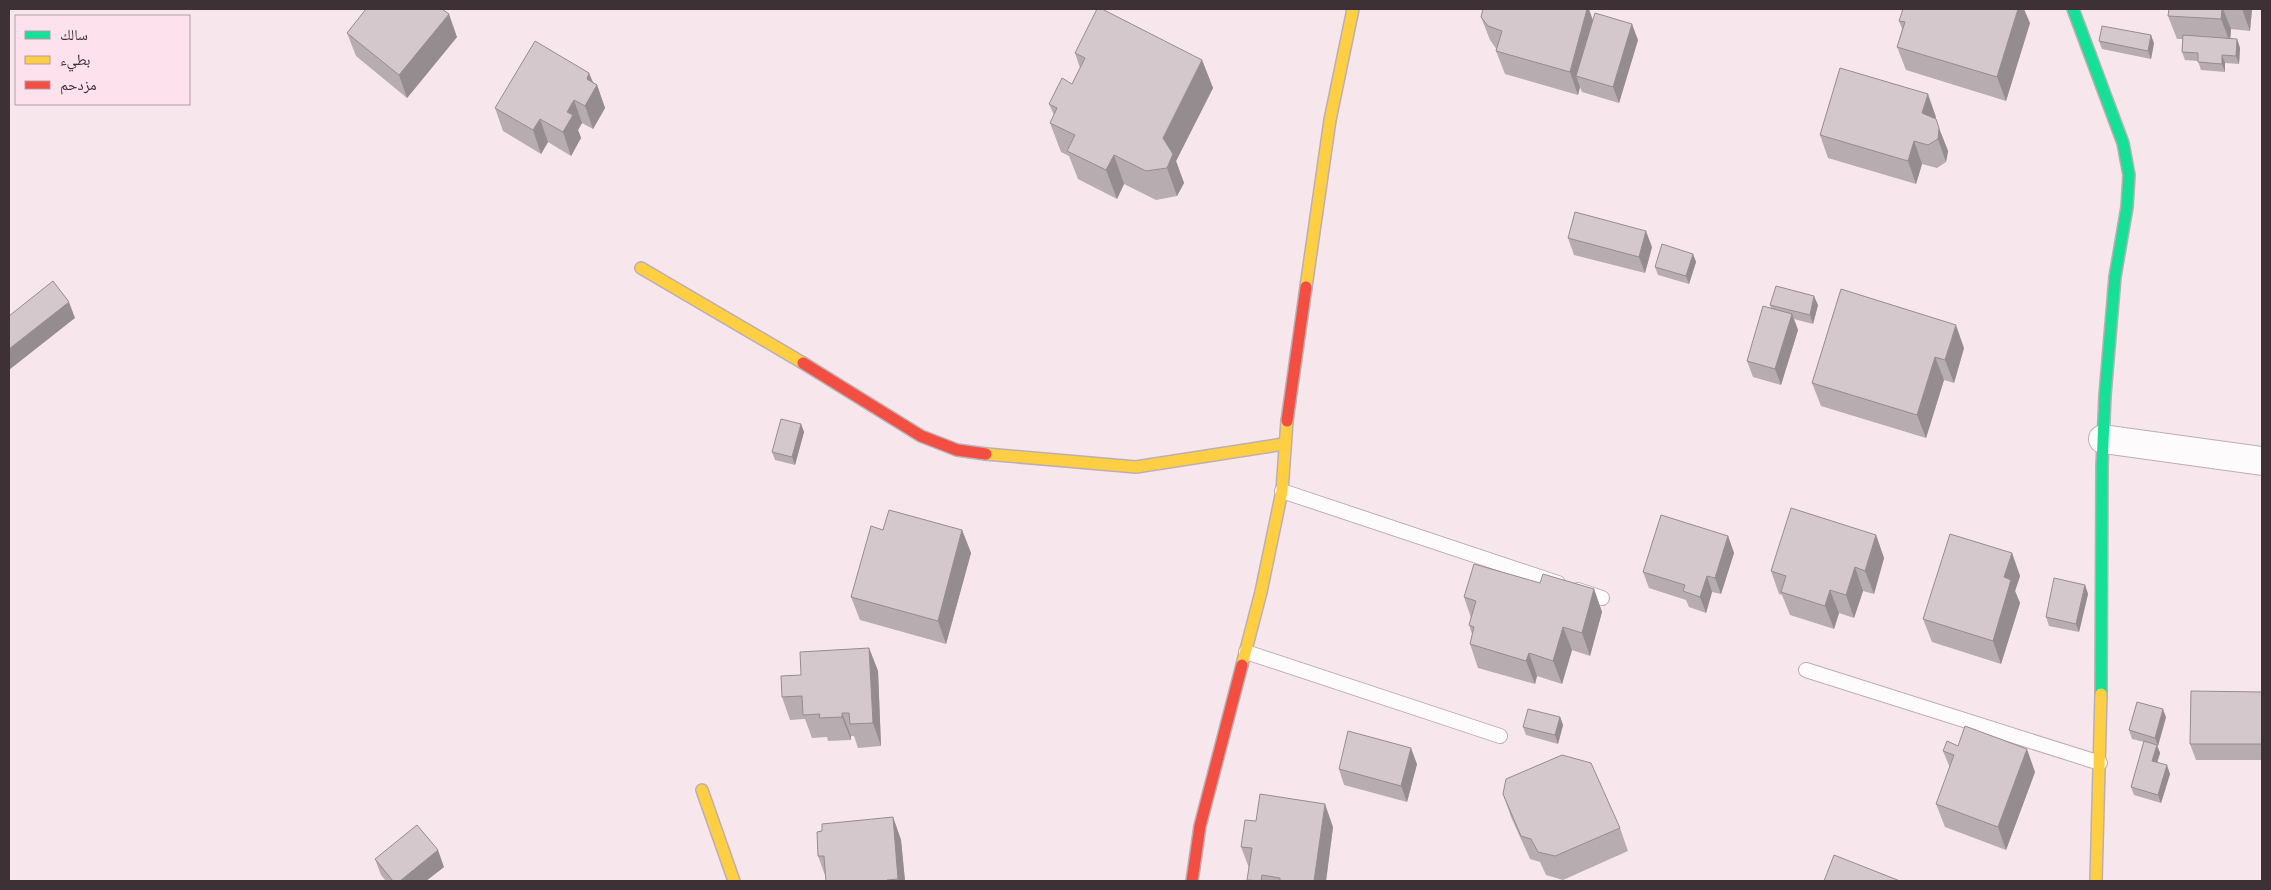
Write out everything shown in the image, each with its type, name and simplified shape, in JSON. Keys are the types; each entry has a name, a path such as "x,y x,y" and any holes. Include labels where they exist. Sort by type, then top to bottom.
{"street":[{"path":"1192,881 1200,826 1262,592 1282,491 1284,444 1330,120 1353,9"},
{"path":"2073,9 2123,143 2129,175 2127,207 2112,309 2103,438 2100,763 2096,881"},
{"path":"641,268 778,348 921,436 957,450 1030,459 1136,467 1284,444"},
{"path":"2103,438 2262,461"},
{"path":"702,790 734,881"}],"lane":[{"path":"1282,491 1602,598"},
{"path":"1246,652 1500,736"},
{"path":"1806,670 2100,763"}],"building":[{"path":"366,9 442,9 449,14 399,75 347,33"},
{"path":"1097,9 1102,9 1202,60 1163,138 1173,154 1167,168 1146,171 1114,155 1106,170 1067,151 1075,135 1050,123 1057,108 1049,104 1062,78 1072,84 1085,58 1075,53"},
{"path":"1483,9 1587,9 1570,72 1496,51 1502,31 1488,26 1481,17"},
{"path":"1903,9 2018,9 1997,77 1897,47 1905,22 1899,21"},
{"path":"2169,9 2222,9 2221,19 2168,16"},
{"path":"1595,13 1632,24 1613,87 1576,76"},
{"path":"2102,26 2151,35 2148,51 2099,41"},
{"path":"2183,35 2237,39 2236,56 2222,55 2222,64 2198,62 2198,53 2182,52"},
{"path":"535,41 589,73 587,79 597,85 585,106 574,100 567,112 573,115 563,132 540,119 533,130 495,108"},
{"path":"1840,68 1928,94 1922,113 1936,119 1939,128 1938,139 1928,145 1914,141 1908,161 1820,135"},
{"path":"1575,212 1646,231 1639,257 1568,238"},
{"path":"1662,244 1693,254 1686,276 1655,267"},
{"path":"53,281 69,302 9,349 9,316"},
{"path":"1776,286 1814,296 1810,315 1770,305"},
{"path":"1841,289 1956,325 1945,360 1935,357 1917,415 1812,383"},
{"path":"1763,306 1792,314 1775,369 1747,361"},
{"path":"781,419 801,424 792,457 772,452"},
{"path":"1791,508 1876,535 1865,571 1855,567 1846,595 1830,590 1825,606 1781,592 1786,576 1771,571"},
{"path":"889,510 962,530 938,621 851,597 871,526 883,530"},
{"path":"1661,515 1728,536 1715,578 1707,576 1700,597 1683,591 1685,585 1643,572"},
{"path":"1950,534 2012,553 2004,577 2011,580 1993,641 1923,619"},
{"path":"1474,564 1540,583 1543,574 1594,589 1582,633 1563,627 1553,661 1529,653 1526,661 1470,644 1474,627 1469,625 1476,601 1464,597"},
{"path":"2054,578 2085,585 2076,624 2046,617"},
{"path":"869,648 873,723 850,724 849,713 842,713 842,717 819,718 820,714 803,715 802,696 782,697 781,676 801,675 800,652"},
{"path":"2191,691 2262,692 2262,744 2190,744"},
{"path":"2137,702 2163,709 2155,738 2129,730"},
{"path":"1528,709 1560,717 1555,735 1523,727"},
{"path":"1965,726 2027,749 1998,827 1936,804 1954,755 1943,751 1947,741 1958,746"},
{"path":"1348,731 1411,748 1401,786 1339,769"},
{"path":"2144,741 2157,745 2152,761 2167,765 2158,795 2131,787"},
{"path":"1562,755 1591,763 1620,828 1555,856 1538,852 1531,839 1521,836 1503,794 1506,779"},
{"path":"1260,794 1325,804 1314,881 1280,881 1280,878 1262,875 1261,881 1247,880 1252,848 1241,847 1245,820 1256,821"},
{"path":"893,817 898,879 887,881 826,881 824,856 818,856 817,832 822,831 822,824"},
{"path":"417,825 438,850 400,881 393,881 375,859"},
{"path":"1834,855 1900,881 1824,881"}],"traffic: fast":[{"path":"2073,9 2123,143 2129,175 2127,207 2115,277 2105,395 2102,466 2101,694"}],"traffic: slow":[{"path":"1306,287 1330,120 1353,9"},
{"path":"641,268 803,363"},
{"path":"1242,665 1261,592 1282,491 1287,421"},
{"path":"986,454 1136,467 1284,444"},
{"path":"2096,881 2101,694"},
{"path":"702,790 734,881"}],"traffic: jam":[{"path":"1287,421 1306,287"},
{"path":"803,363 921,436 957,450 986,454"},
{"path":"1192,881 1200,826 1242,665"}]}
